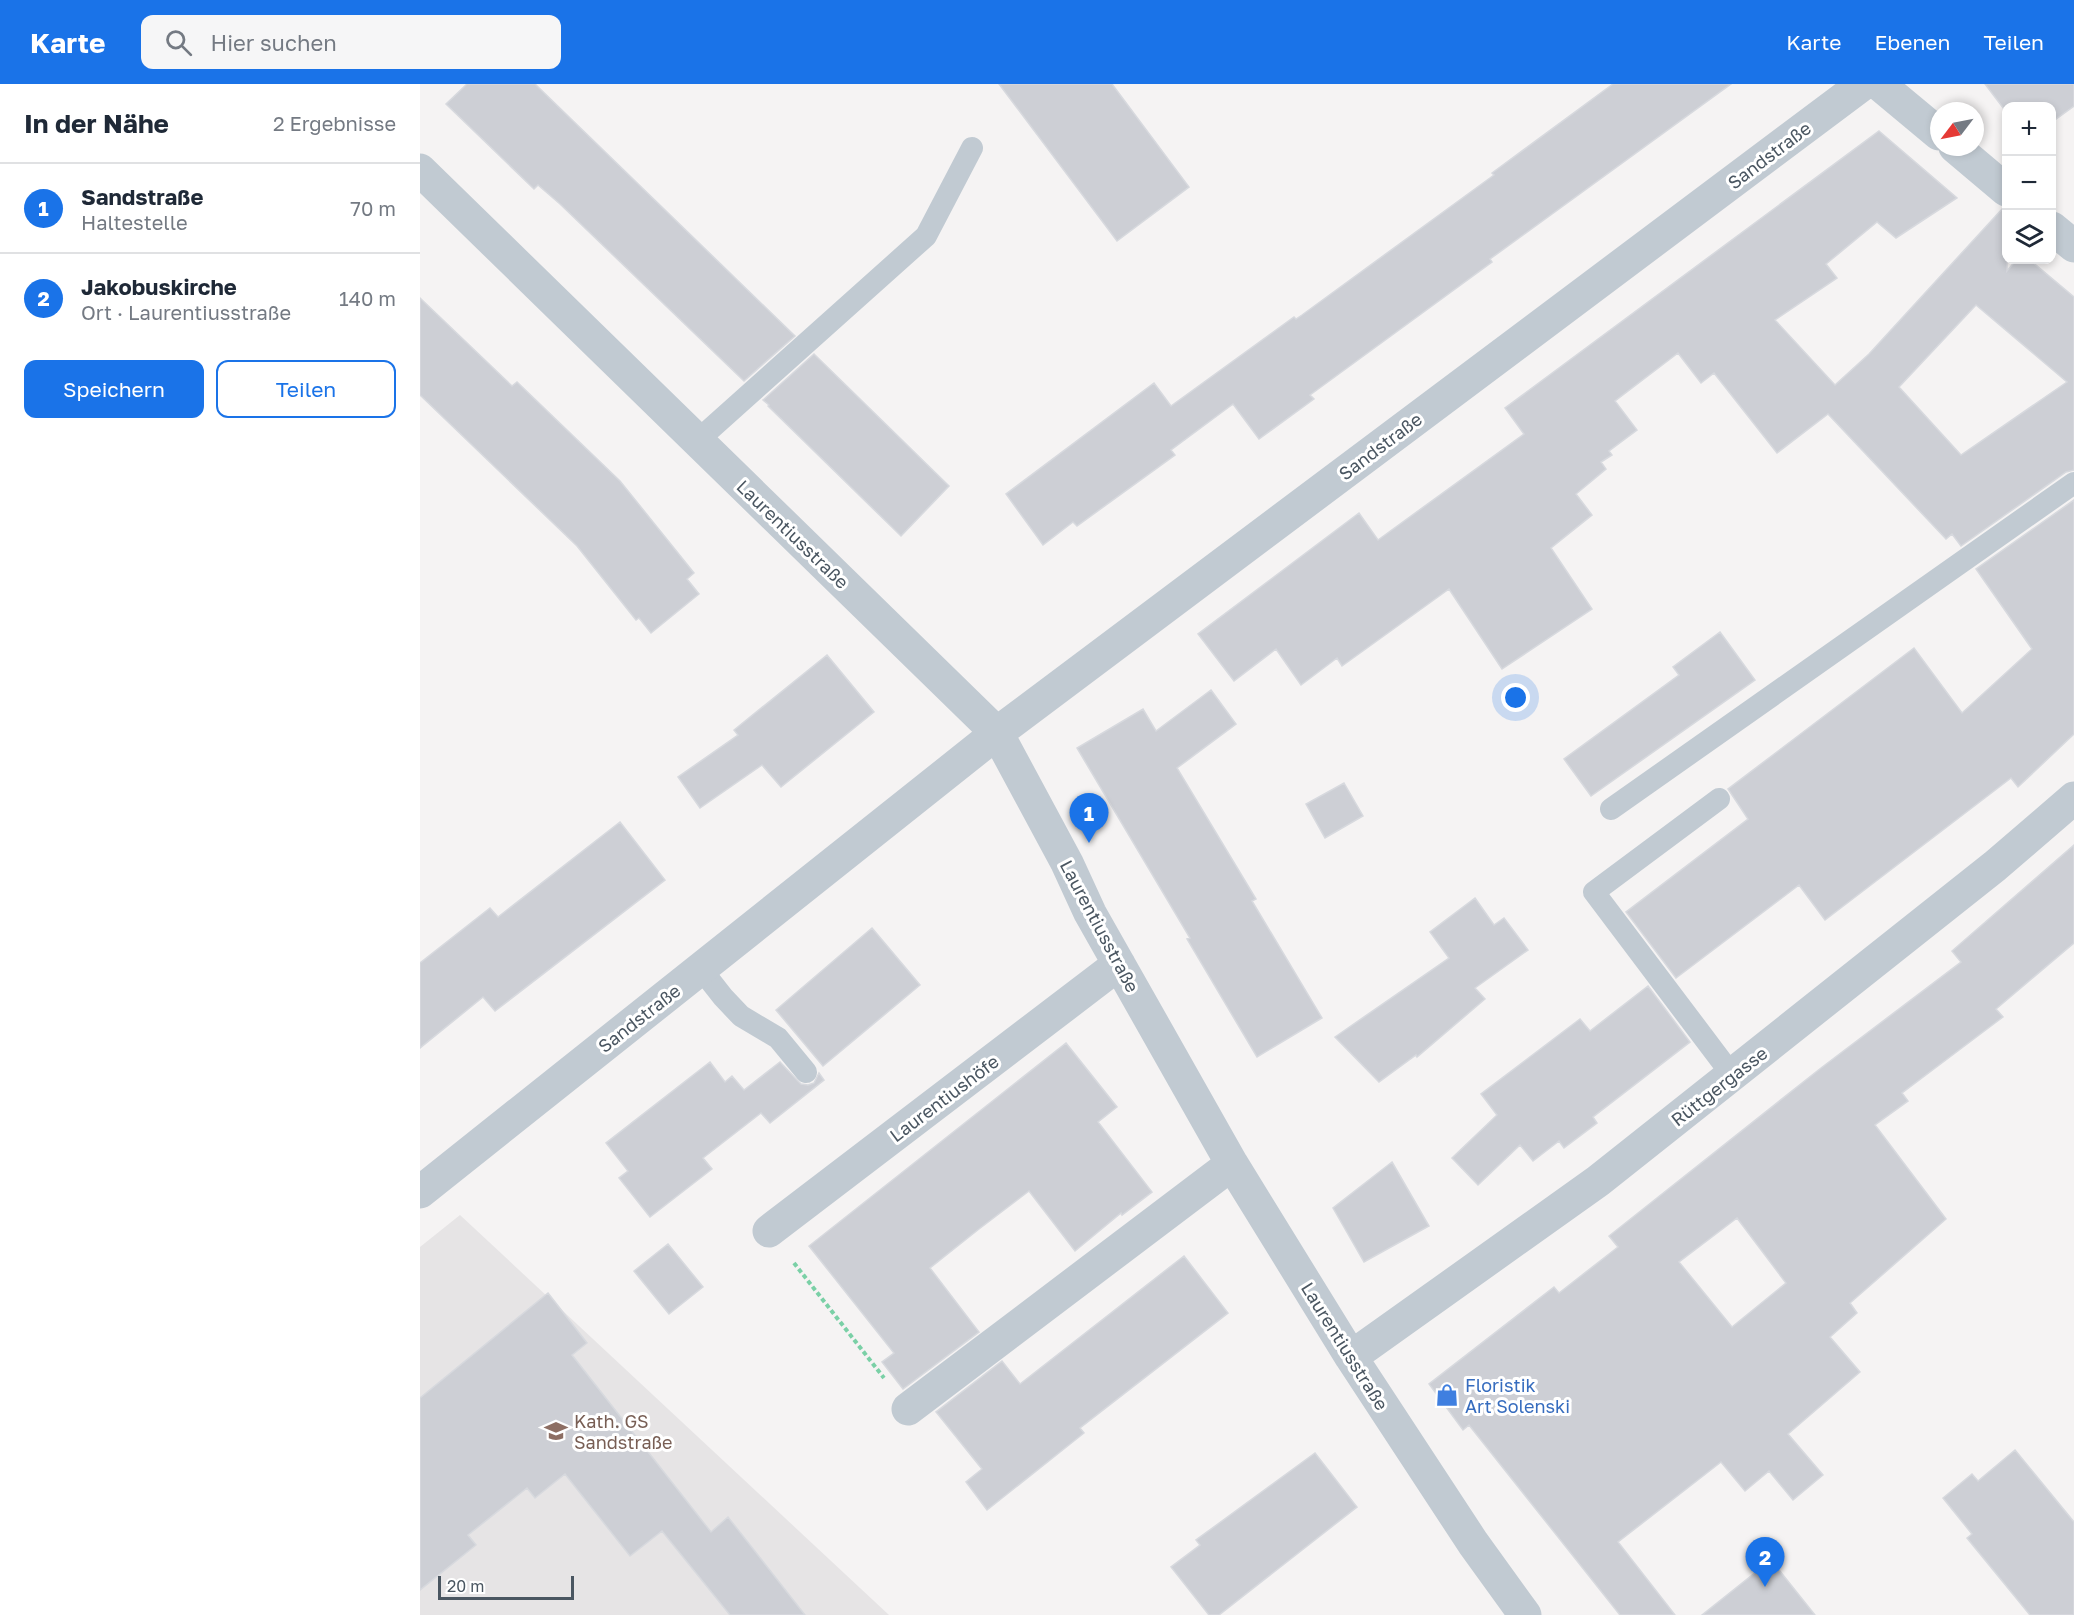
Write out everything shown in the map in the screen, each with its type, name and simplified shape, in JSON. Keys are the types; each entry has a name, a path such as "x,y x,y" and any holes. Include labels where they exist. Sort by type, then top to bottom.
{"street":[{"name":"Sandstraße","path":"420,1192 997,733 1863,84"},
{"path":"1880,84 1930,126"},
{"path":"1966,156 2002,186"},
{"name":"Laurentiusstraße","path":"420,170 997,733 1119,964 1232,1164 1351,1357 1473,1544 1525,1615"},
{"path":"2056,231 2074,246"},
{"name":"Rüttgergasse","path":"1351,1357 1598,1181 1995,866 2074,798"},
{"name":"Laurentiushöfe","path":"770,1231 1119,964"},
{"path":"908,1409 1232,1164"}],"lane":[{"path":"697,441 926,236 972,148"},
{"path":"1611,809 2074,483"},
{"path":"1719,799 1594,892 1732,1075"},
{"path":"701,969 741,1016 778,1038 806,1072"}],"path":[{"path":"770,1231 908,1409"}],"shaded area":[{"name":"Kath. GS Sandstraße","path":"460,1215 889,1615 420,1615 420,1247"}],"building":[{"path":"467,84 535,84 795,336 744,381 560,204 538,185 534,189 446,104"},
{"path":"999,84 1112,84 1189,187 1117,241"},
{"path":"1613,84 1731,84 1490,259 1492,262 1310,395 1314,399 1259,439 1233,404 1171,450 1175,455 1077,526 1073,522 1043,545 1006,494 1154,383 1171,406 1294,317 1296,319 1302,315 1494,175 1492,173"},
{"path":"1985,84 2074,84 2074,106 2056,119 2056,102 2002,102 2002,106"},
{"path":"1879,131 1957,198 1896,238 1877,222 1826,264 1837,278 1775,320 1835,385 1869,354 2002,209 2002,264 2007,264 2007,271 2013,264 2035,264 2074,297 2074,470 2066,472 1961,546 1952,534 1946,539 1828,414 1777,453 1714,373 1701,383 1678,353 1615,401 1637,430 1609,451 1612,455 1601,462 1606,469 1576,494 1592,515 1551,548 1592,609 1502,669 1449,589 1342,666 1337,658 1301,685 1276,649 1234,681 1198,634 1359,513 1378,540 1524,434 1505,408","holes":["1976,305 2067,382 1961,455 1899,387"]},
{"path":"420,298 512,386 517,382 620,481 694,573 687,579 699,594 651,633 639,618 636,620 577,546 420,395"},
{"path":"814,354 949,486 901,536 763,400"},
{"path":"2074,500 2074,734 2018,787 2011,778 1825,920 1799,885 1676,978 1626,912 1748,819 1728,789 1914,648 1962,713 2032,649 1976,569"},
{"path":"1720,632 1755,680 1591,796 1564,759 1679,675 1673,667"},
{"path":"827,655 874,712 781,787 762,765 700,808 678,777 738,735 734,730"},
{"path":"1211,690 1236,724 1177,768 1256,899 1252,901 1322,1018 1257,1057 1187,939 1190,938 1077,748 1143,709 1156,731"},
{"path":"1344,783 1363,816 1325,838 1306,804"},
{"path":"620,822 665,880 495,1011 483,997 420,1048 420,963 490,908 498,917"},
{"path":"2074,845 2074,943 1996,1009 2003,1017 1902,1093 1908,1101 1875,1125 1946,1219 1850,1303 1857,1313 1830,1337 1860,1372 1788,1434 1823,1475 1793,1500 1769,1471 1745,1491 1721,1462 1618,1542 1675,1615 1620,1615 1469,1425 1463,1430 1429,1384 1554,1287 1559,1293 1618,1247 1609,1236 1821,1068 1961,962 1952,951","holes":["1737,1218 1786,1283 1732,1327 1679,1262"]},
{"path":"1475,898 1494,925 1504,918 1528,950 1475,988 1485,999 1417,1057 1416,1055 1379,1082 1335,1037 1449,958 1430,932"},
{"path":"872,928 920,985 823,1066 776,1010"},
{"path":"1648,986 1690,1042 1593,1117 1597,1123 1564,1148 1559,1141 1533,1161 1520,1145 1478,1185 1452,1158 1497,1115 1481,1094 1580,1019 1590,1031"},
{"path":"1066,1043 1117,1107 1098,1122 1152,1192 1122,1215 1121,1213 1075,1251 1029,1191 979,1229 930,1268 979,1332 903,1389 882,1362 894,1353 809,1246"},
{"path":"710,1062 725,1082 732,1076 744,1090 780,1062 801,1084 814,1083 819,1073 824,1080 770,1123 761,1113 703,1158 712,1169 650,1217 619,1178 628,1171 606,1143"},
{"path":"1392,1162 1429,1226 1364,1262 1333,1208"},
{"path":"668,1244 703,1287 669,1314 634,1271"},
{"path":"1184,1256 1228,1313 1080,1428 1084,1433 987,1510 966,1482 982,1469 936,1412 1002,1361 1020,1384"},
{"path":"548,1293 587,1343 572,1355 711,1532 728,1517 805,1615 730,1615 662,1531 630,1556 565,1474 535,1498 527,1488 468,1535 476,1545 420,1590 420,1398"},
{"path":"2015,1450 2074,1522 2074,1615 2030,1615 1967,1538 1972,1534 1943,1498 1972,1474 1978,1481"},
{"path":"1315,1453 1357,1507 1219,1615 1209,1615 1171,1567 1200,1545 1196,1540"},
{"path":"1771,1560 1815,1615 1702,1615"}],"place":[{"name":"Sandstraße","path":"1089,843"},
{"name":"Floristik Art Solenski","path":"1447,1395"},
{"name":"Kath. GS Sandstraße","path":"556,1431"},
{"name":"Jakobuskirche","path":"1765,1587"}]}
